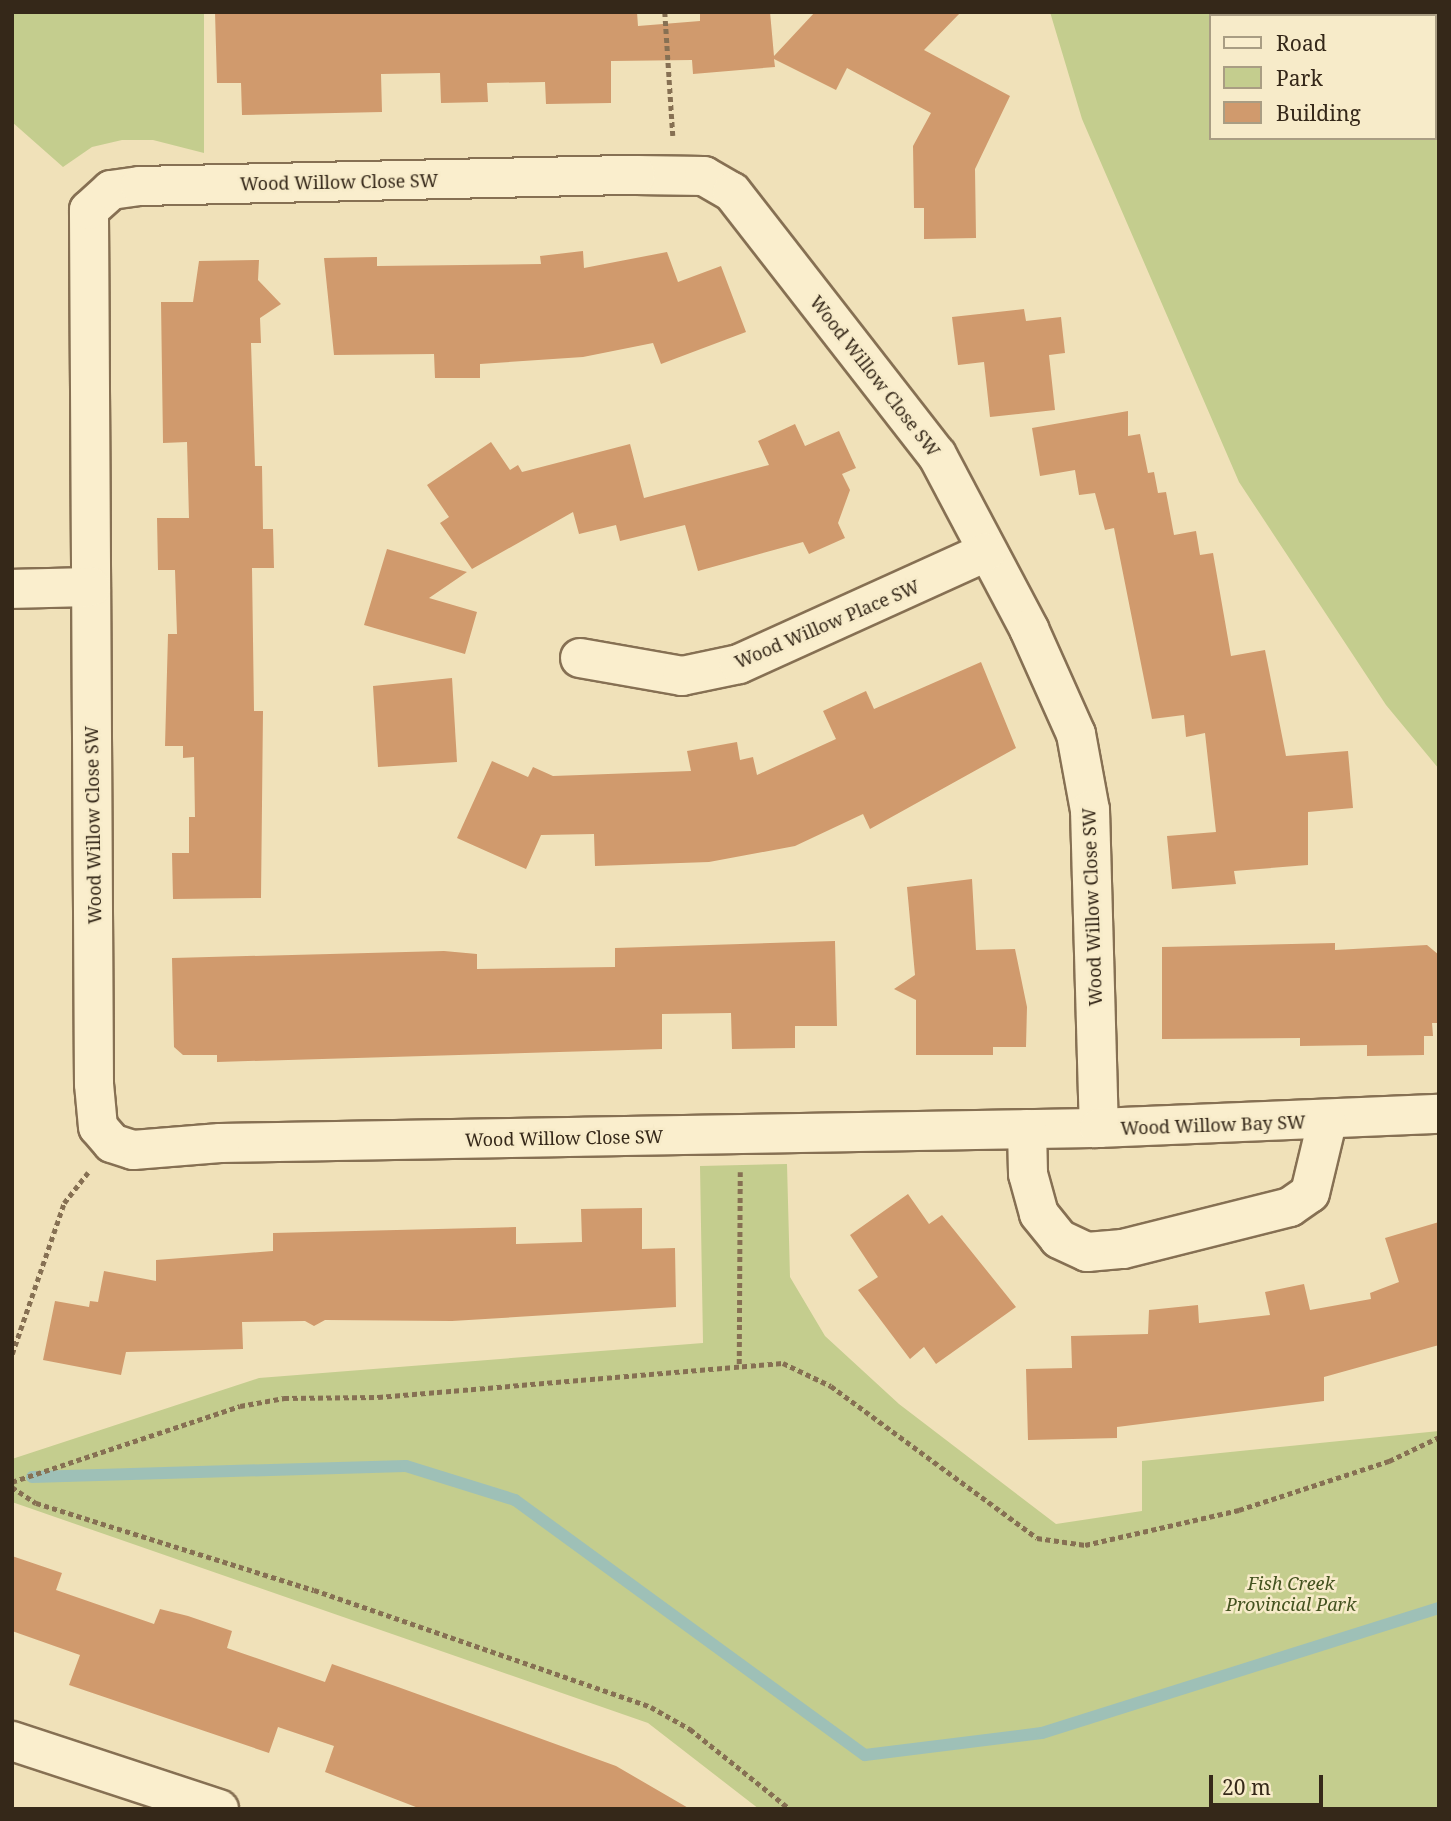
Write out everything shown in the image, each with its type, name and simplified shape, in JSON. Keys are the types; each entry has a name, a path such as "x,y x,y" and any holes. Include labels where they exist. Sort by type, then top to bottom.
{"street":[{"name":"Wood Willow Close SW","path":"676,176 705,176 732,192 937,455 1029,629 1076,734 1093,836 1099,1128 220,1143 133,1150 111,1143 99,1127 94,1084 91,587 85,221 98,199 140,186 676,176"},
{"name":"Wood Willow Place SW","path":"580,658 682,676 739,664 986,552"},
{"path":"12,589 91,587"},
{"name":"Wood Willow Bay SW","path":"1099,1128 1327,1122 1439,1114"},
{"name":"Wood Willow Bay SW","path":"1027,1129 1028,1174 1039,1214 1059,1239 1087,1252 1123,1250 1290,1207 1310,1194 1327,1122"},
{"path":"12,1741 219,1809"}],"path":[{"path":"665,12 676,176"},
{"path":"739,1364 740,1135"},
{"path":"12,1354 64,1203 111,1143"},
{"path":"12,1485 240,1406 284,1398 378,1396 739,1364 783,1363 831,1386 1010,1520 1058,1545 1118,1541 1192,1524 1389,1461 1439,1437"},
{"path":"12,1485 36,1503 314,1590 651,1707 701,1737 790,1809"}],"green space":[{"path":"12,12 204,12 204,153 153,140 122,140 92,147 63,167 12,122"},
{"path":"1050,12 1439,12 1439,769 1386,705 1239,482 1082,119"},
{"name":"Fish Creek Provincial Park","path":"787,1164 790,1277 825,1336 899,1404 1056,1524 1142,1511 1142,1461 1439,1431 1439,1809 759,1809 648,1723 12,1502 12,1459 259,1378 703,1343 700,1166"}],"building":[{"path":"215,12 637,12 638,26 700,21 700,12 770,12 774,56 815,12 961,12 924,50 1010,96 975,169 976,238 924,239 924,208 914,208 913,146 931,113 847,68 836,90 774,59 775,67 693,74 692,60 611,61 611,103 546,104 545,82 487,83 488,102 441,103 440,73 381,74 382,112 242,115 241,83 217,83"},
{"path":"583,251 584,268 667,252 678,282 721,266 746,332 661,364 653,343 583,357 480,364 480,378 435,378 434,354 334,355 324,258 377,257 377,266 541,264 540,256"},
{"path":"259,260 258,280 281,304 260,318 261,343 251,343 255,466 262,466 263,529 273,529 274,568 252,568 254,711 263,711 261,898 173,899 172,853 189,853 189,817 195,817 194,757 183,758 183,746 165,746 168,634 177,634 175,570 158,570 157,518 189,518 187,442 163,443 161,302 193,302 199,261"},
{"path":"1024,309 1026,321 1061,317 1065,353 1049,355 1055,410 990,417 984,362 958,365 952,317"},
{"path":"1128,411 1128,436 1140,434 1148,473 1154,472 1158,493 1166,492 1174,535 1196,531 1200,555 1213,553 1231,656 1265,650 1286,756 1348,751 1353,808 1308,812 1308,865 1234,871 1236,884 1172,889 1167,836 1216,832 1205,733 1186,737 1184,715 1152,719 1114,528 1105,530 1095,493 1079,495 1075,470 1040,476 1032,428"},
{"path":"795,424 805,446 839,431 856,468 842,474 850,490 838,523 845,538 809,554 803,542 698,571 685,525 620,541 616,525 579,534 573,512 472,569 440,523 449,517 427,485 491,442 510,470 518,465 522,472 630,444 644,498 769,465 758,441"},
{"path":"387,549 467,572 429,598 477,612 465,654 364,625"},
{"path":"981,662 1016,748 870,829 863,814 795,846 709,862 595,866 594,834 541,835 526,869 457,838 492,761 528,777 533,767 553,776 691,771 687,751 737,742 740,760 753,757 757,775 836,739 823,711 866,691 874,709"},
{"path":"452,678 457,762 378,767 373,686"},
{"path":"972,879 976,950 1015,949 1027,1007 1026,1047 993,1047 993,1055 916,1055 916,1000 894,989 915,975 907,887"},
{"path":"835,941 837,1026 795,1026 795,1048 732,1049 731,1013 662,1014 662,1049 217,1062 217,1055 183,1055 174,1047 172,958 444,951 477,954 477,969 615,967 615,948"},
{"path":"1335,943 1335,950 1427,945 1439,955 1439,1023 1432,1023 1433,1036 1424,1036 1424,1055 1367,1056 1367,1045 1300,1046 1300,1038 1162,1039 1162,947"},
{"path":"908,1194 929,1224 942,1215 1016,1307 936,1364 924,1347 910,1359 858,1290 878,1277 850,1235"},
{"path":"642,1208 642,1249 675,1248 676,1307 452,1321 325,1320 314,1326 305,1321 242,1322 243,1349 126,1352 121,1375 43,1360 55,1301 89,1307 90,1301 98,1302 104,1271 156,1281 156,1260 273,1251 273,1233 516,1227 516,1244 582,1242 581,1209"},
{"path":"1439,1222 1439,1345 1324,1377 1324,1401 1117,1427 1117,1438 1028,1440 1026,1369 1072,1368 1071,1336 1148,1334 1149,1310 1198,1305 1199,1323 1270,1315 1265,1292 1304,1284 1310,1310 1371,1299 1370,1293 1399,1282 1385,1238"},
{"path":"12,1556 62,1573 56,1590 154,1624 160,1609 232,1631 227,1648 325,1682 332,1664 616,1766 690,1809 421,1809 325,1772 334,1746 278,1727 269,1753 69,1685 80,1655 12,1631"}],"waterway":[{"path":"32,1477 406,1466 515,1500 865,1755 1042,1733 1439,1608"}]}
